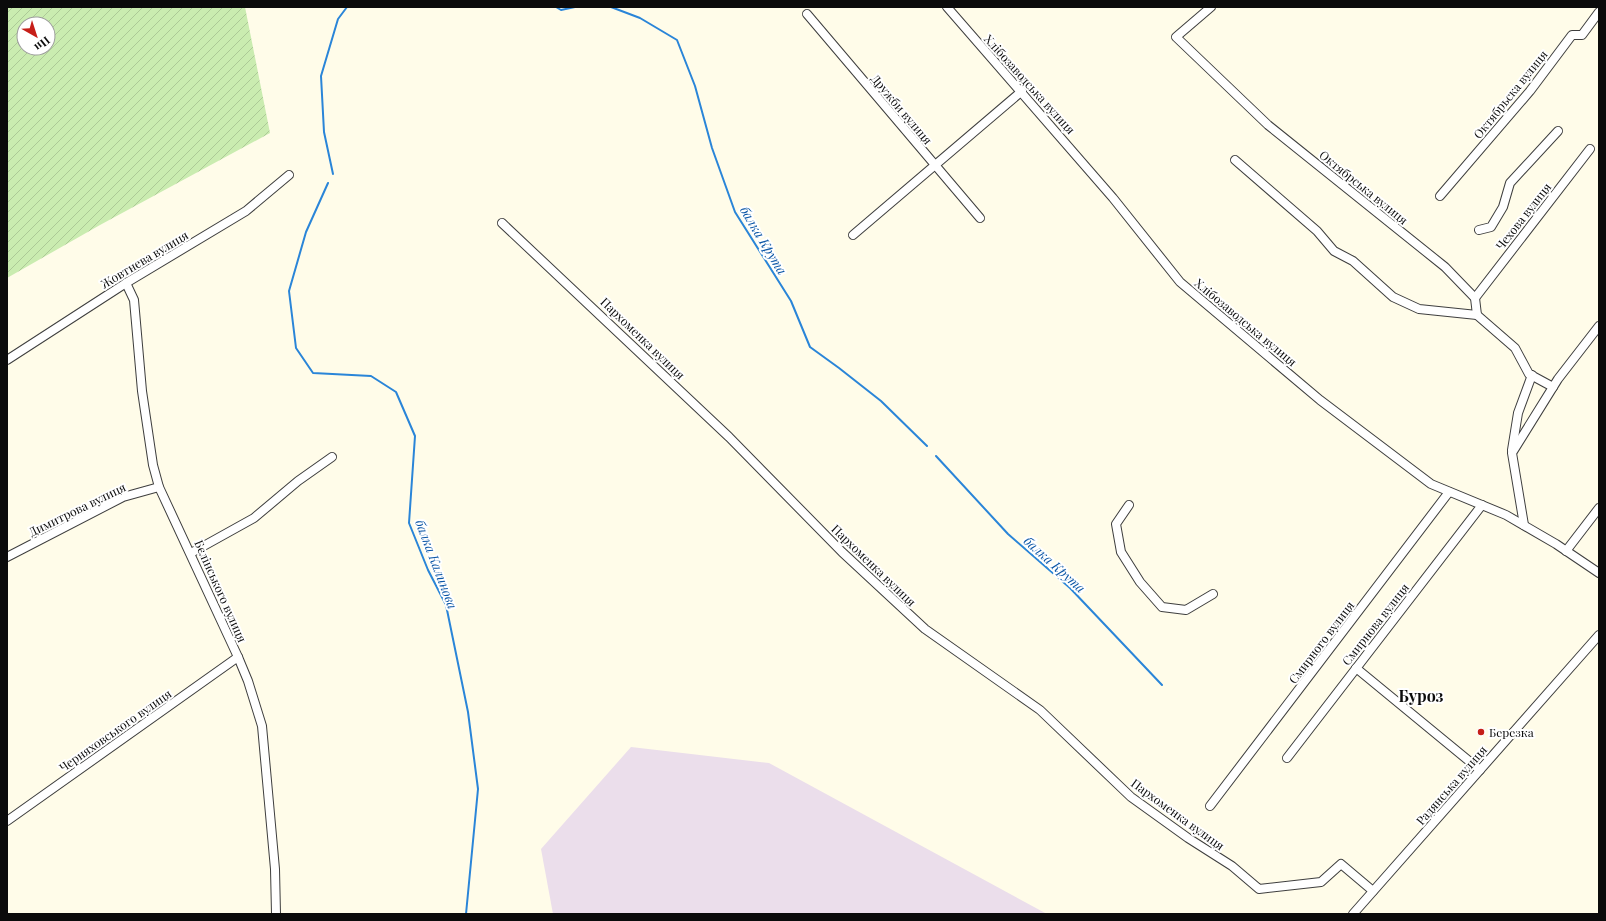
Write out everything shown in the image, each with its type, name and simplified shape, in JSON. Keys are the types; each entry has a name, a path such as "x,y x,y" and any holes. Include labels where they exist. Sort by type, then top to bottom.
{"street":[{"name":"Хлібозаводська вулиця","path":"947,7 1114,198 1180,282 1320,400 1431,484 1506,515 1566,551 1599,573"},
{"name":"Октябрська вулиця","path":"1211,7 1176,37 1268,125 1445,267 1475,298"},
{"name":"Октябрьска вулиця","path":"1440,196 1526,97 1572,35 1582,35 1599,12"},
{"name":"Дружби вулиця","path":"807,14 980,218"},
{"path":"853,235 1022,91"},
{"path":"1479,230 1491,227 1503,207 1510,183 1558,131"},
{"name":"Чехова вулиця","path":"1475,298 1590,149"},
{"path":"1234,160 1317,231 1334,251 1353,260 1393,297 1419,309 1477,315 1515,348 1529,374 1553,387"},
{"name":"Жовтнева вулиця","path":"7,360 126,283 246,212 289,174"},
{"name":"Пархоменка вулиця","path":"502,223 729,437 842,552 925,629 1040,710 1131,796 1188,838 1232,866 1259,889 1321,882 1341,864 1373,891"},
{"name":"Бєлінського вулиця","path":"126,283 134,300 142,390 153,465 159,486 238,657 248,681 262,726 275,869 276,914"},
{"path":"1475,298 1477,315"},
{"path":"1512,453 1553,387 1599,326"},
{"path":"1524,525 1512,453 1518,413 1532,376"},
{"path":"191,553 254,518 298,481 332,457"},
{"name":"Димитрова вулиця","path":"7,557 123,497 159,486"},
{"name":"Смирного вулиця","path":"1210,806 1449,492"},
{"path":"1129,505 1116,524 1121,552 1140,582 1162,606 1186,610 1213,594"},
{"name":"Смирнова вулиця","path":"1287,758 1482,505"},
{"path":"1566,551 1599,508"},
{"name":"Радянська вулиця","path":"1353,914 1599,635"},
{"name":"Черняховського вулиця","path":"7,821 238,657"},
{"path":"1356,668 1480,770"}],"shaded area":[{"path":"631,747 769,763 1047,914 553,914 541,849"}],"green space":[{"path":"7,7 245,7 270,133 100,225 7,278"}],"waterway":[{"name":"балка Калинова","path":"333,174 324,132 321,76 338,19 347,7"},
{"name":"балка Крута","path":"556,7 561,10 575,7"},
{"name":"балка Крута","path":"611,7 640,18 677,40 695,86 712,148 735,212 791,301 810,347 881,401 927,446"},
{"name":"балка Калинова","path":"328,183 306,232 289,291 296,348 313,373 371,376 396,392 415,436 409,523 428,570 446,605 468,712 478,789 466,914"},
{"name":"балка Крута","path":"936,456 1008,534 1070,588 1162,685"}],"place":[{"name":"Березка","path":"1481,732"}],"district":[{"name":"Буроз","path":"1421,695"}]}
